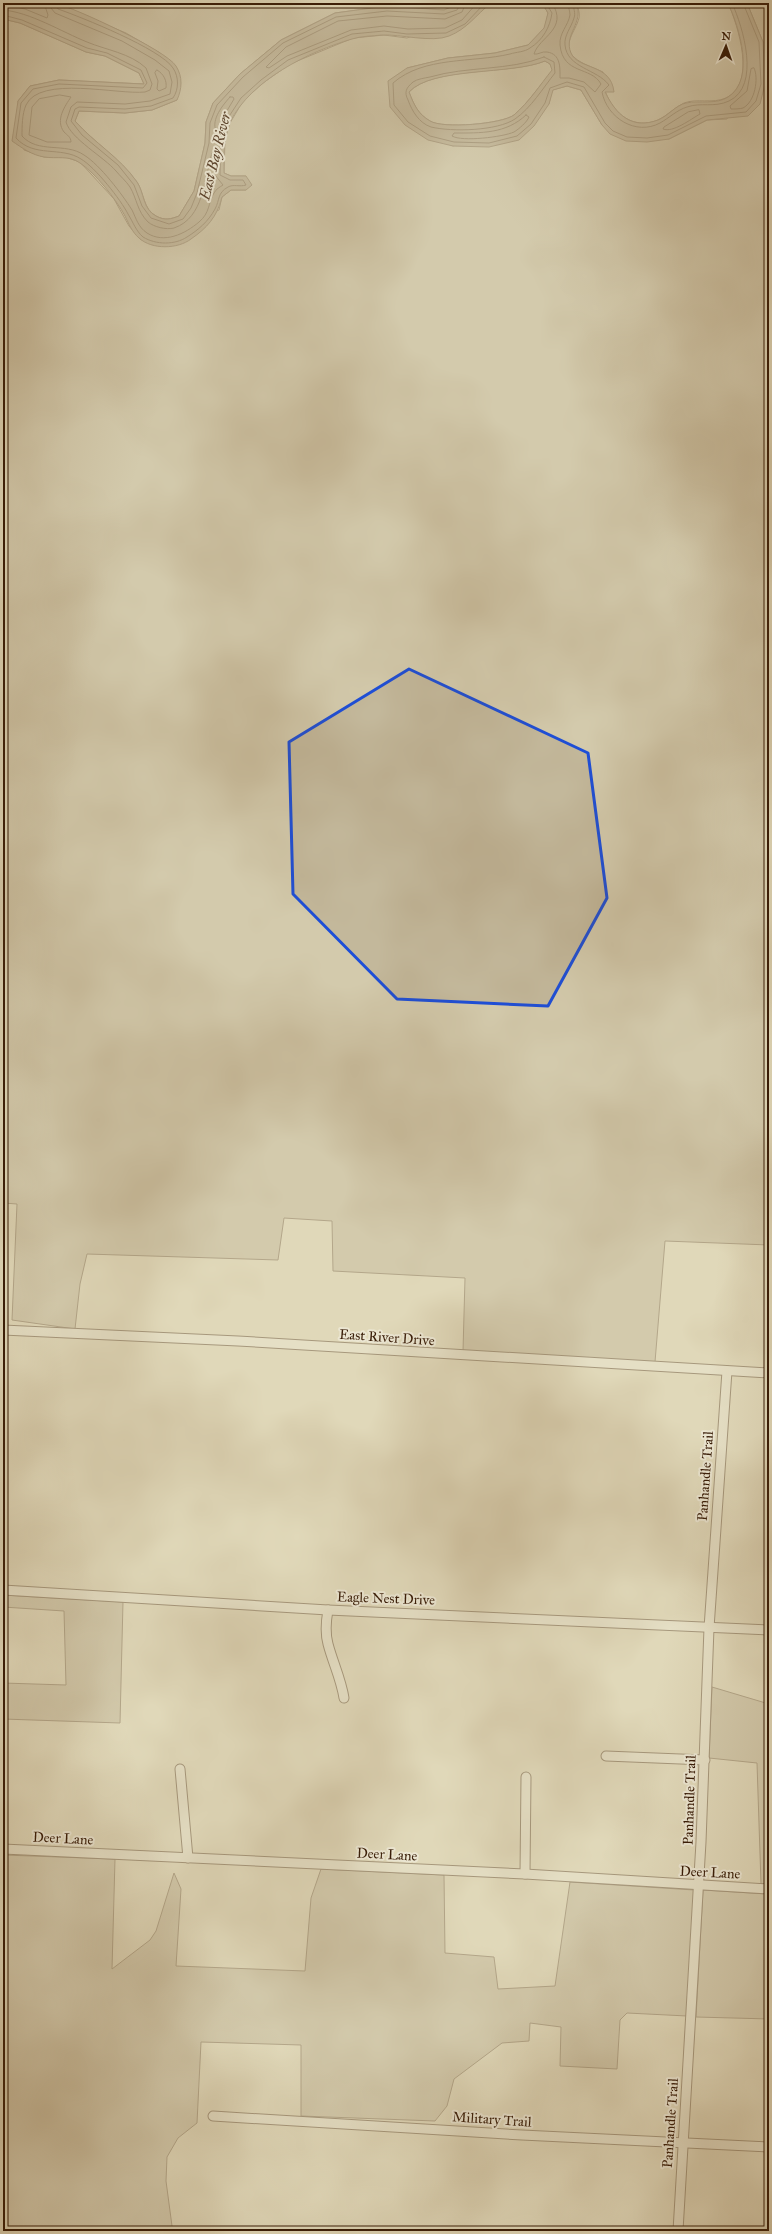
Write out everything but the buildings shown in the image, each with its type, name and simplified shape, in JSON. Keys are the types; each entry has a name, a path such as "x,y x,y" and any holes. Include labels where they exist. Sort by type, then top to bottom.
{"street":[{"name":"East River Drive","path":"3,1330 238,1341 769,1373"},
{"name":"Panhandle Trail","path":"678,2231 682,2143 690,2050 699,1885 709,1628 727,1371"},
{"name":"Eagle Nest Drive","path":"3,1590 328,1610 769,1630"},
{"path":"328,1610 326,1628 328,1644 341,1680 344,1698"},
{"path":"606,1756 705,1760"},
{"path":"180,1769 188,1858"},
{"path":"525,1874 526,1777"},
{"name":"Deer Lane","path":"3,1850 525,1874 769,1889"},
{"name":"Military Trail","path":"213,2116 769,2147"}],"highlighted area":[{"path":"409,669 588,753 607,898 548,1006 397,999 293,894 289,742"}],"shaded area":[{"path":"54,3 460,3 444,10 387,6 335,13 281,40 240,74 213,103 206,122 205,143 194,191 179,216 162,219 152,213 146,205 137,182 130,174 75,121 79,111 125,113 152,110 177,100 160,53 126,33"},
{"path":"491,3 542,3 548,13 545,28 528,45 495,53 448,58 407,68 391,107 453,146 549,104 552,90 567,86 581,90 602,125 669,139 707,120 727,119 763,42 747,3 769,3 769,1245 665,1241 655,1362 463,1351 465,1278 333,1271 332,1221 284,1218 278,1260 87,1254 80,1284 75,1329 12,1320 17,1204 3,1203 3,19 20,23 86,52 105,56 139,73 144,84 59,80 30,86 18,101 24,150 44,157 65,157 80,162 114,199 129,226 141,240 219,210 222,197 231,190 246,190 246,176 231,176 224,173 225,140 230,123 243,101 263,83 290,64 353,38 384,35 407,38 484,8"},
{"path":"576,3 728,3 740,39 743,68 741,81 735,91 721,100 684,103 658,120 649,123 634,122 620,114 614,108 604,88 603,72 588,66 575,58 569,49 570,38 579,16 579,10"},
{"path":"545,61 550,64 553,70 530,99 514,115 498,121 446,125 430,121 419,112 409,92 421,84 436,78 454,74 512,68"},
{"path":"3,1544 6,1549 6,1585 3,1585"},
{"path":"3,1595 123,1602 120,1723 3,1719 3,1683 66,1685 64,1611 3,1607"},
{"path":"712,1687 769,1704 769,1884 761,1884 757,1763 709,1758"},
{"path":"3,1855 115,1859 112,1969 150,1940 156,1931 174,1873 181,1889 176,1966 305,1971 311,1898 321,1869 444,1875 445,1953 494,1957 498,1989 555,1986 570,1882 694,1890 687,2016 627,2013 620,2020 617,2069 560,2066 561,2027 530,2023 529,2041 502,2043 454,2079 447,2106 435,2121 301,2116 301,2045 201,2042 197,2123 178,2138 167,2157 166,2181 172,2226 170,2231 8,2231 3,2229"},
{"path":"703,1890 767,1894 765,1985 769,1986 769,2019 696,2017"}],"water":[{"name":"East Bay River","path":"42,2 66,6 139,40 169,59 176,66 181,79 180,92 177,100 152,110 125,113 79,111 75,121 130,173 137,182 149,210 159,218 168,219 179,216 194,191 205,143 206,122 213,103 240,74 281,40 335,13 387,6 444,10 460,3 491,3 461,30 449,36 434,39 389,35 356,38 317,52 300,60 266,81 239,107 230,122 225,141 224,173 231,176 246,176 252,185 246,190 231,190 222,197 211,221 202,231 191,239 179,245 165,247 151,245 144,242 137,236 111,194 86,167 72,159 49,158 35,155 12,141 18,101 30,86 59,80 144,84 139,73 105,56 86,52 20,23 3,19 3,3"},
{"path":"542,3 576,3 578,17 571,34 569,46 571,53 580,62 601,71 607,76 612,83 614,92 605,92 619,113 632,121 648,123 662,118 682,104 718,101 728,97 736,89 741,78 743,52 737,25 728,3 747,3 763,42 765,84 760,104 748,116 707,120 669,139 647,142 626,141 610,134 602,125 581,90 567,86 553,90 549,104 534,126 519,140 489,147 453,146 428,140 405,125 390,107 388,81 407,68 448,58 495,53 528,45 544,28 548,13","holes":["545,61 550,64 552,70 525,105 514,115 498,121 459,125 447,125 430,121 419,112 409,92 420,84 453,75 513,68"]}]}
